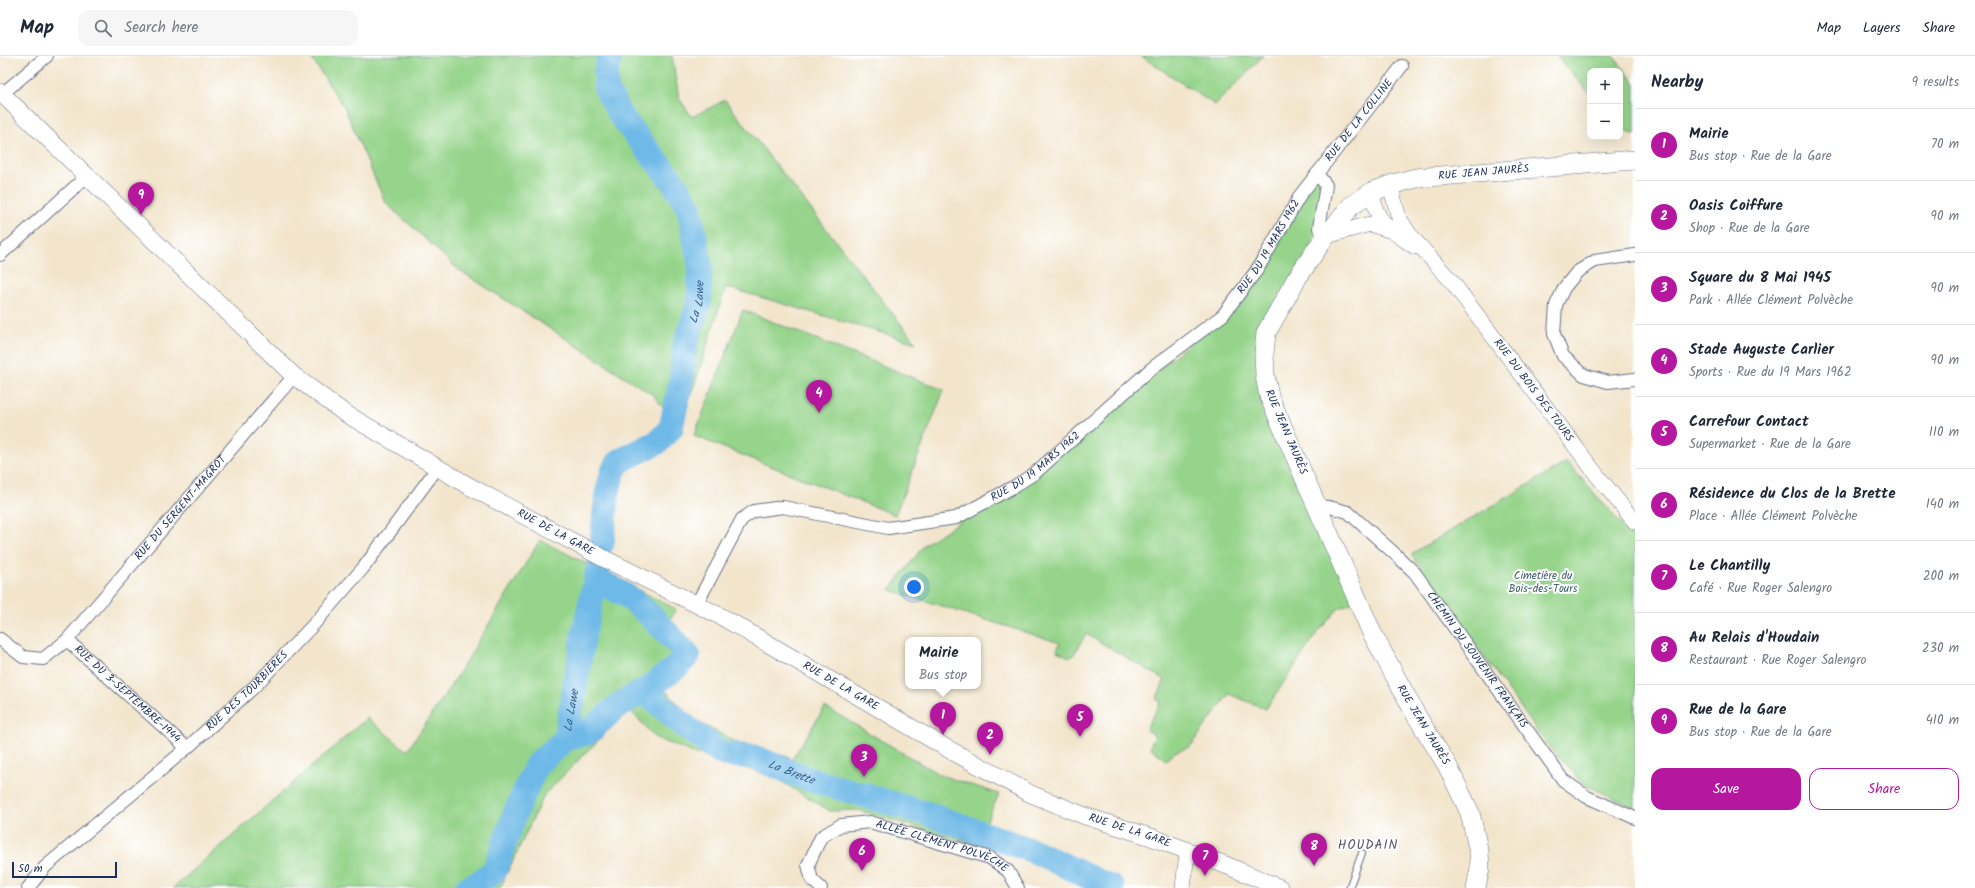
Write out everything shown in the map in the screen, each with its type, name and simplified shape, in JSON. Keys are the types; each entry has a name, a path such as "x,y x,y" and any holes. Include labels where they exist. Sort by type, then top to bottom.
{"main road":[{"name":"RUE DE LA GARE","path":"1,93 294,376 344,412 560,535 724,618 944,746 1025,791 1085,816 1190,852 1280,888"},
{"name":"RUE JEAN JAURÈS","path":"1476,888 1480,868 1479,853 1470,813 1447,765 1416,715 1375,639 1269,396 1265,376 1264,354 1266,333 1297,278 1326,236 1351,206 1372,192 1390,185 1416,178 1635,160"}],"street":[{"path":"1,93 47,56"},
{"name":"RUE DE LA COLLINE","path":"1317,174 1402,66"},
{"path":"1317,174 1326,185 1319,228 1326,236 1358,226 1370,224 1389,230 1432,258"},
{"name":"RUE DU 19 MARS 1962","path":"696,605 742,519 754,511 783,507 888,528 956,518 1035,473 1152,368 1223,315 1257,270 1301,194 1317,174"},
{"path":"0,255 87,176"},
{"path":"1390,185 1399,218 1410,235 1432,258"},
{"path":"1372,192 1373,206 1389,230"},
{"path":"1635,255 1595,261 1577,272 1564,288 1556,305 1554,334 1563,356 1584,375 1608,382 1635,379"},
{"name":"RUE DU BOIS DES TOURS","path":"1432,258 1510,357 1596,474 1635,522"},
{"name":"RUE DU SERGENT-MAGROT","path":"0,639 23,657 43,659 67,640 294,376"},
{"name":"RUE DES TOURBIÈRES","path":"28,888 45,867 187,748 254,688 316,623 364,567 438,466"},
{"name":"CHEMIN DU SOUVENIR FRANÇAIS","path":"1317,506 1329,507 1348,512 1415,573 1563,780 1587,797 1635,818"},
{"name":"RUE DU 3-SEPTEMBRE-1944","path":"67,640 187,748"},
{"name":"ALLÉE CLÉMENT POLVÈCHE","path":"821,888 812,880 808,865 821,838 841,825 870,822 990,858 1008,871 1018,888"},
{"path":"1183,888 1186,861 1190,852"}],"lane":[{"path":"1349,888 1362,853"}],"green space":[{"path":"310,56 672,56 679,98 692,117 725,100 916,343 726,287 680,429 653,395 459,270 385,202 344,107"},
{"path":"1141,56 1263,56 1215,105"},
{"path":"1557,56 1613,56 1623,68 1587,68 1587,91"},
{"path":"1623,68 1635,83 1635,134 1623,132"},
{"path":"1317,174 1326,185 1319,228 1266,333 1265,376 1357,600 1338,609 1317,633 1266,709 1229,694 1190,747 1175,752 1166,760 1150,747 1155,736 1146,729 1161,702 1156,699 1165,680 1086,634 1073,656 1069,657 1057,651 1060,643 890,590 925,544 1035,473 1223,315"},
{"path":"743,310 944,390 895,515 694,436"},
{"name":"Cimetière du Bois-des-Tours","path":"1567,462 1635,540 1635,808 1584,784 1545,742 1411,554"},
{"path":"540,540 676,609 667,626 695,656 661,686 693,719 745,747 790,757 772,776 691,752 656,738 629,709 544,795 500,888 173,888 367,718 407,751 458,675"},
{"path":"825,707 940,775 999,794 976,845 858,810 830,811 779,780"}],"waterway":[{"name":"La Lawe","path":"602,543 607,494 613,471 620,461 658,442 671,428 681,381 685,345 699,303 700,263 689,208 674,183 620,115 606,88 606,71 610,56"},
{"name":"La Lawe","path":"467,888 479,883 495,870 516,811 537,764 566,739 585,628 598,569"},
{"name":"La Brette","path":"597,579 630,598 652,617 688,655 679,665 649,688 653,699 686,727 723,754 753,757 809,779 925,813 1036,852 1112,888"},
{"path":"566,739 587,733 619,705 649,688"}],"place":[{"name":"Rue de la Gare","path":"141,215"},
{"name":"Stade Auguste Carlier","path":"819,413"},
{"name":"Mairie","path":"943,735"},
{"name":"Carrefour Contact","path":"1080,737"},
{"name":"Oasis Coiffure","path":"990,755"},
{"name":"Square du 8 Mai 1945","path":"864,777"},
{"name":"Au Relais d'Houdain","path":"1314,866"},
{"name":"Résidence du Clos de la Brette","path":"862,871"},
{"name":"Le Chantilly","path":"1205,876"}],"district":[{"name":"HOUDAIN","path":"1368,845"}]}
